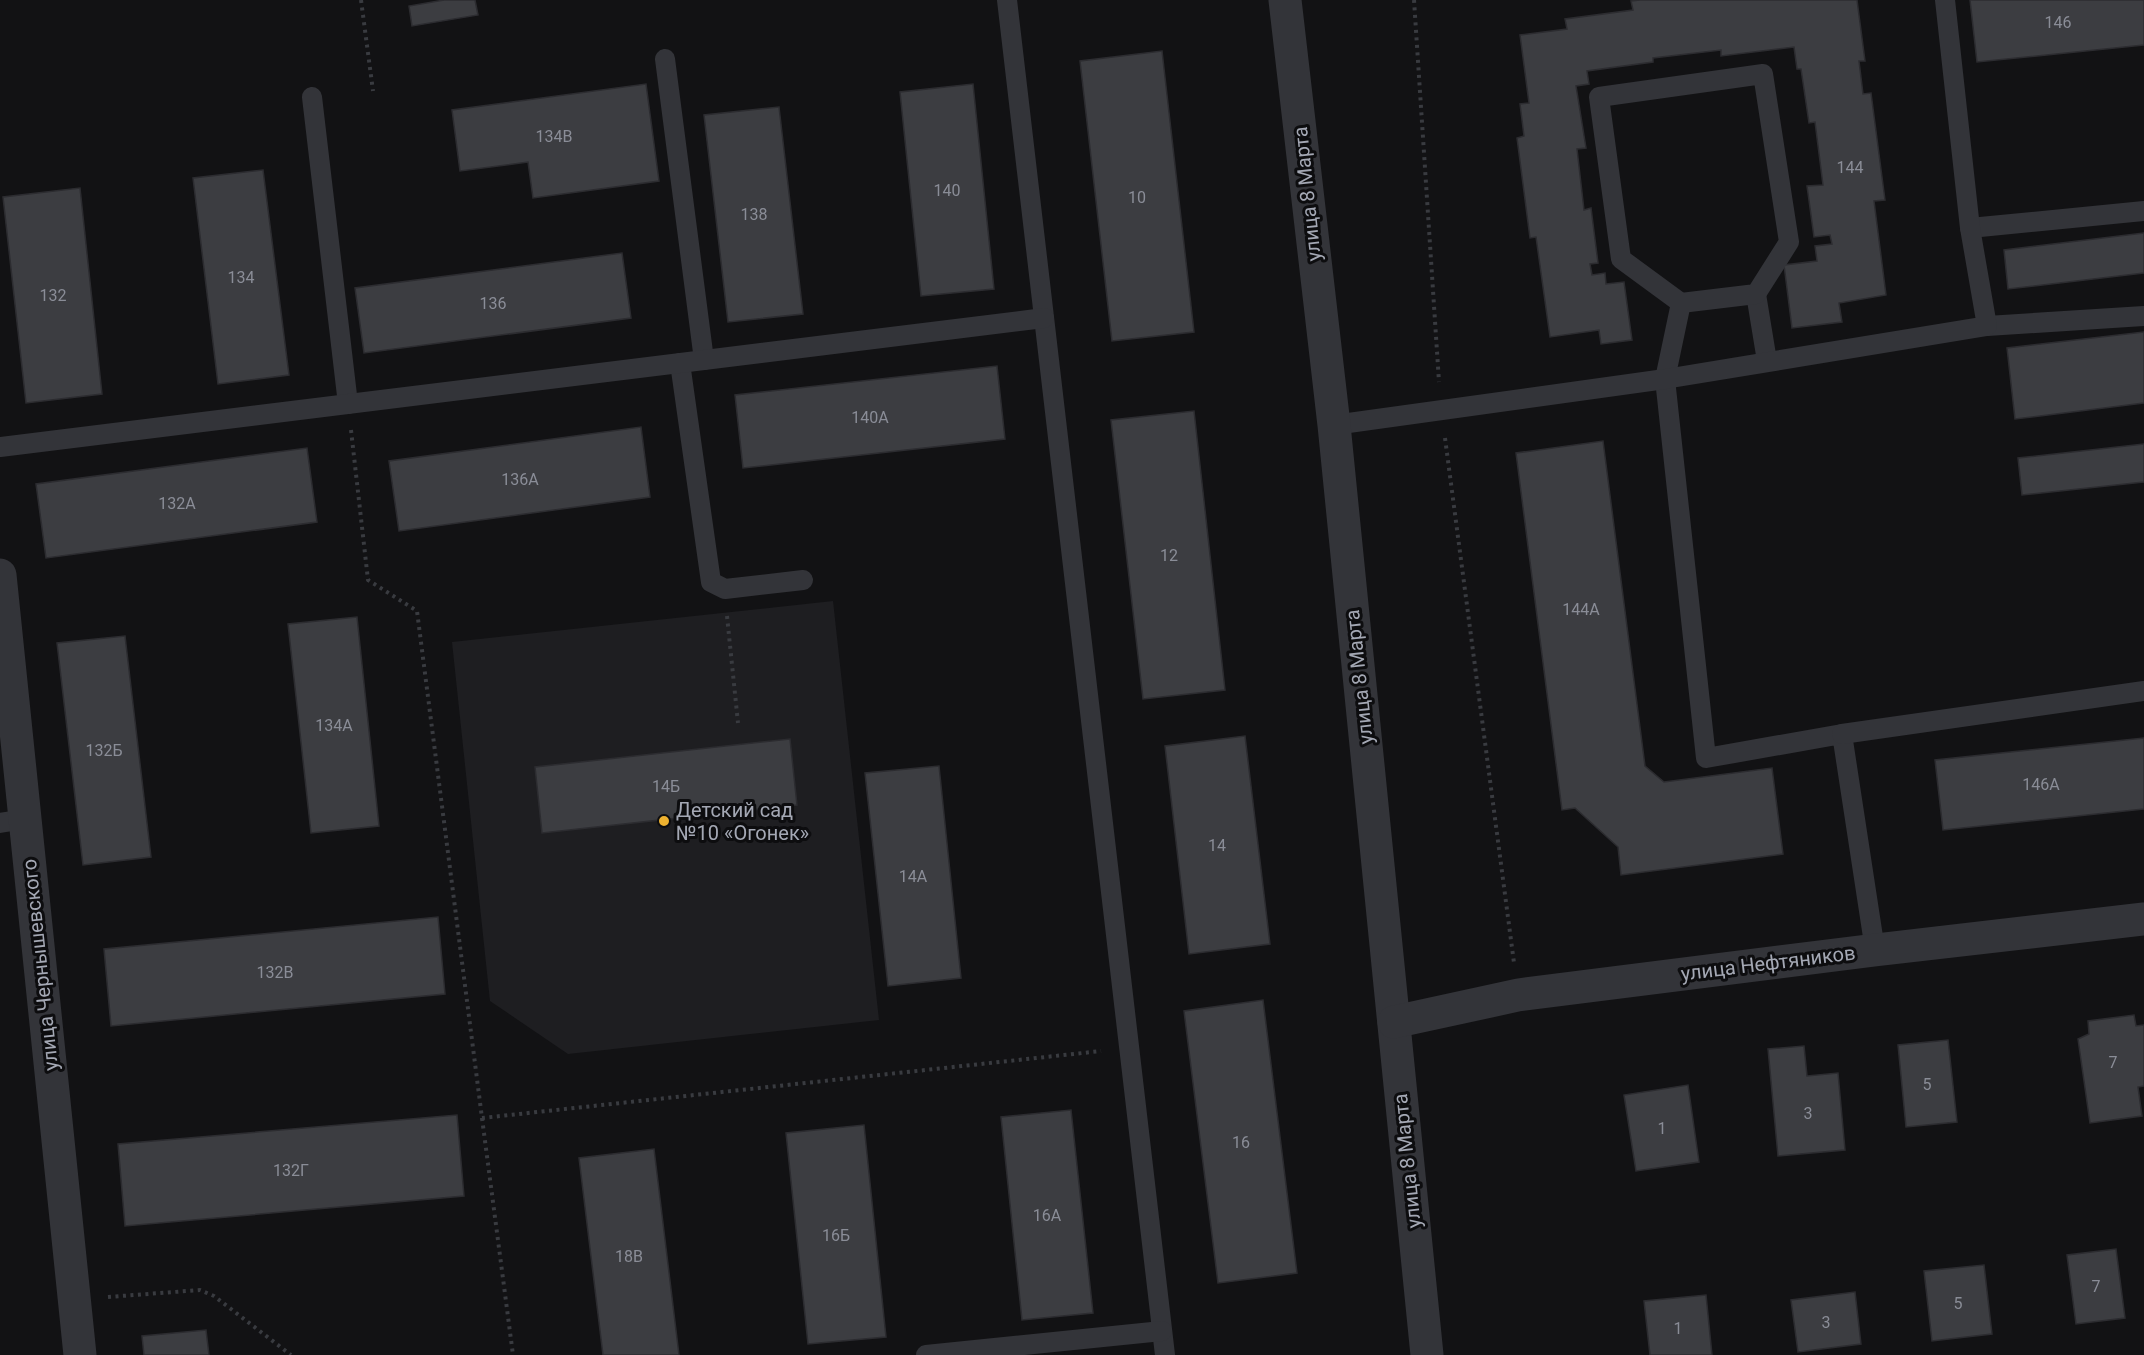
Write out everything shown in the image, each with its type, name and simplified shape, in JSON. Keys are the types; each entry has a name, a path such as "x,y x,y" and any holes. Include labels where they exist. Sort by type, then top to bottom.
{"street":[{"name":"улица 8 Марта","path":"1285,0 1334,425 1427,1355"},
{"name":"улица Чернышевского","path":"0,575 12,821 80,1355"},
{"name":"улица Нефтяников","path":"1394,1022 1518,995 2144,919"}],"lane":[{"path":"1007,0 1165,1355"},
{"path":"1945,0 1970,228 1987,326"},
{"path":"665,59 704,360"},
{"path":"1756,294 1681,303 1621,259 1599,97 1762,74 1789,242 1756,294 1767,361"},
{"path":"312,97 348,404"},
{"path":"1970,228 2144,211"},
{"path":"1681,303 1665,379 1706,758 1842,734 2144,691"},
{"path":"1334,425 1665,379 1987,326 2144,316"},
{"path":"0,447 1044,318"},
{"path":"680,363 711,582 725,589 803,580"},
{"path":"1842,734 1875,950"},
{"path":"927,1355 1162,1331"}],"path":[{"path":"361,0 373,91"},
{"path":"1414,0 1441,411 1518,995"},
{"path":"348,404 368,580 417,611 513,1355"},
{"path":"725,589 738,723"},
{"path":"482,1118 1129,1048"},
{"path":"74,1300 200,1290 214,1296 291,1355"}],"shaded area":[{"name":"Детский сад №10 «Огонек»","path":"833,601 879,1020 568,1054 490,1001 452,642"}],"building":[{"path":"444,0 475,0 478,15 412,26 409,6"},
{"path":"1857,0 1865,61 1859,61 1863,94 1871,93 1885,200 1874,201 1886,295 1839,303 1842,322 1792,328 1784,265 1817,261 1815,246 1832,244 1830,235 1814,237 1807,186 1823,185 1815,122 1809,123 1801,69 1797,69 1794,47 1721,56 1721,50 1653,58 1653,62 1587,71 1589,84 1576,86 1586,148 1577,149 1584,210 1591,208 1598,263 1590,264 1592,275 1605,273 1606,284 1624,282 1632,340 1601,344 1599,330 1550,337 1536,237 1530,238 1517,138 1524,136 1520,104 1529,103 1520,35 1567,29 1565,19 1633,10 1631,1"},
{"path":"1970,0 2144,0 2144,45 1977,62"},
{"path":"1162,51 1194,332 1112,341 1080,61"},
{"path":"646,84 659,181 533,198 528,162 460,171 452,110"},
{"path":"973,84 994,289 921,296 900,92"},
{"path":"779,107 803,314 728,322 704,115"},
{"path":"263,170 289,375 218,384 193,178"},
{"path":"80,188 102,394 26,403 3,197"},
{"path":"2144,233 2144,273 2008,289 2004,250"},
{"path":"622,253 631,318 364,353 355,288"},
{"path":"2144,332 2144,403 2015,419 2007,348"},
{"path":"997,366 1005,439 743,468 735,395"},
{"path":"1194,411 1225,690 1143,699 1111,420"},
{"path":"641,427 650,497 399,531 389,461"},
{"path":"1603,441 1645,766 1664,782 1772,768 1783,854 1621,875 1618,847 1575,808 1562,810 1516,453"},
{"path":"2144,444 2144,482 2022,495 2018,458"},
{"path":"307,448 317,522 46,558 36,484"},
{"path":"357,617 379,826 311,833 288,624"},
{"path":"125,636 151,857 83,865 57,643"},
{"path":"1245,736 1270,944 1189,954 1165,746"},
{"path":"2144,738 2144,809 1943,830 1935,760"},
{"path":"790,739 797,805 542,833 535,767"},
{"path":"939,766 961,978 888,986 865,773"},
{"path":"438,917 445,994 111,1026 104,949"},
{"path":"1263,1000 1297,1273 1218,1283 1184,1011"},
{"path":"2134,1015 2136,1026 2144,1025 2144,1086 2138,1087 2142,1116 2090,1123 2078,1039 2089,1034 2088,1021"},
{"path":"1948,1040 1957,1122 1906,1127 1898,1045"},
{"path":"1804,1046 1807,1076 1838,1073 1845,1150 1778,1156 1768,1049"},
{"path":"1688,1085 1699,1162 1636,1171 1624,1095"},
{"path":"1071,1110 1093,1313 1022,1320 1001,1117"},
{"path":"457,1115 464,1196 125,1226 118,1144"},
{"path":"864,1125 886,1337 808,1344 786,1133"},
{"path":"654,1149 679,1355 603,1355 579,1158"},
{"path":"2116,1249 2125,1318 2076,1324 2067,1255"},
{"path":"1984,1265 1992,1334 1932,1341 1924,1271"},
{"path":"1855,1292 1861,1344 1798,1352 1791,1300"},
{"path":"1706,1295 1712,1355 1650,1355 1644,1301"},
{"path":"206,1330 209,1355 144,1355 142,1336"}],"place":[{"name":"Детский сад №10 «Огонек»","path":"664,821"}]}
